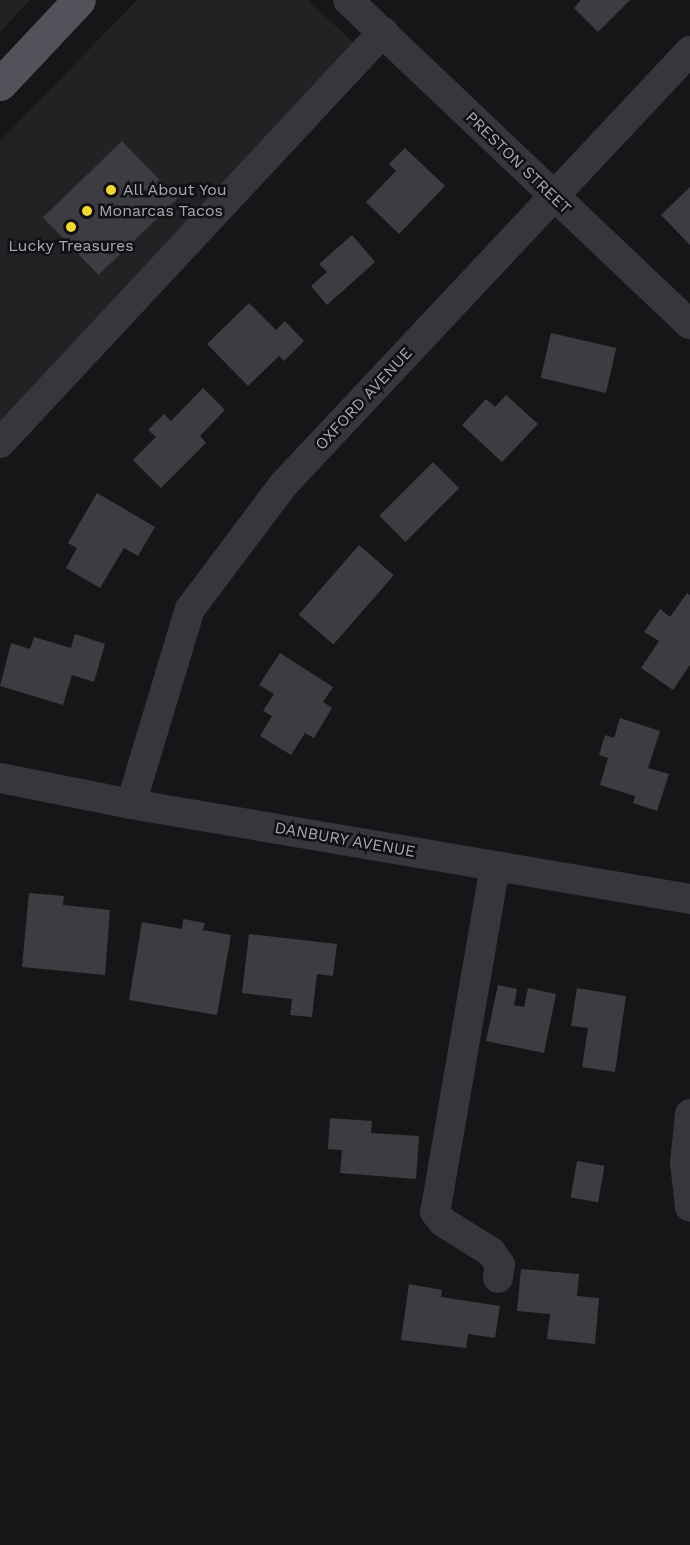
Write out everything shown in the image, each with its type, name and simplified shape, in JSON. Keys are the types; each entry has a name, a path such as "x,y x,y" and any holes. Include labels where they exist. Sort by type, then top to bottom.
{"main road":[{"path":"0,84 79,0"}],"street":[{"name":"PRESTON STREET","path":"348,0 554,198 690,324"},
{"path":"0,443 383,32"},
{"name":"OXFORD AVENUE","path":"131,804 190,609 284,483 690,51"},
{"name":"DANBURY AVENUE","path":"0,778 131,804 690,899"},
{"path":"495,866 435,1212 443,1222 491,1252 500,1265 498,1278"},
{"path":"690,1114 685,1163 690,1207"}],"shaded area":[{"path":"0,0 30,0 0,32"},
{"path":"137,0 308,0 358,47 0,428 0,141"}],"building":[{"path":"581,0 630,0 598,32 574,8"},
{"path":"122,141 178,199 98,275 43,217"},
{"path":"405,148 445,186 399,234 366,202 396,171 389,164"},
{"path":"690,187 690,245 661,215"},
{"path":"352,235 375,262 327,305 311,286 327,272 319,264"},
{"path":"249,303 276,330 285,321 304,341 284,361 279,356 248,386 207,344"},
{"path":"551,333 616,348 606,393 541,378"},
{"path":"203,388 225,410 200,436 206,443 161,488 133,460 156,437 148,430 164,414 171,421"},
{"path":"506,395 538,424 502,462 462,425 486,399 495,407"},
{"path":"433,462 459,488 405,542 379,516"},
{"path":"97,493 155,527 138,556 124,548 100,588 66,568 77,548 68,543"},
{"path":"359,545 394,575 333,645 299,614"},
{"path":"687,593 690,595 690,665 673,690 641,668 659,641 644,632 660,609 670,617"},
{"path":"75,634 105,644 94,682 72,675 63,705 0,686 11,643 30,649 34,637 71,648"},
{"path":"280,653 333,687 323,702 332,708 314,738 305,733 291,755 260,736 272,716 263,711 274,694 259,685"},
{"path":"620,718 660,731 648,768 669,774 657,811 633,803 635,796 600,785 608,758 599,755 605,735 614,738"},
{"path":"29,893 64,896 63,905 110,910 105,975 22,967"},
{"path":"183,919 205,923 203,930 231,935 217,1015 129,1000 142,922 182,929"},
{"path":"249,934 337,944 333,976 317,974 312,1017 290,1015 292,999 242,993"},
{"path":"498,985 517,989 514,1005 524,1007 528,988 556,994 544,1053 486,1041"},
{"path":"577,988 626,996 615,1072 582,1067 588,1028 571,1026"},
{"path":"330,1118 372,1121 371,1133 419,1136 416,1179 340,1173 342,1150 328,1149"},
{"path":"577,1161 605,1166 598,1202 571,1197"},
{"path":"521,1269 579,1274 577,1296 599,1298 595,1344 547,1339 550,1314 517,1311"},
{"path":"409,1284 442,1290 441,1297 500,1306 495,1338 468,1334 466,1348 401,1340"}],"place":[{"name":"All About You","path":"111,190"},
{"name":"Monarcas Tacos","path":"87,211"},
{"name":"Lucky Treasures","path":"71,227"}]}
